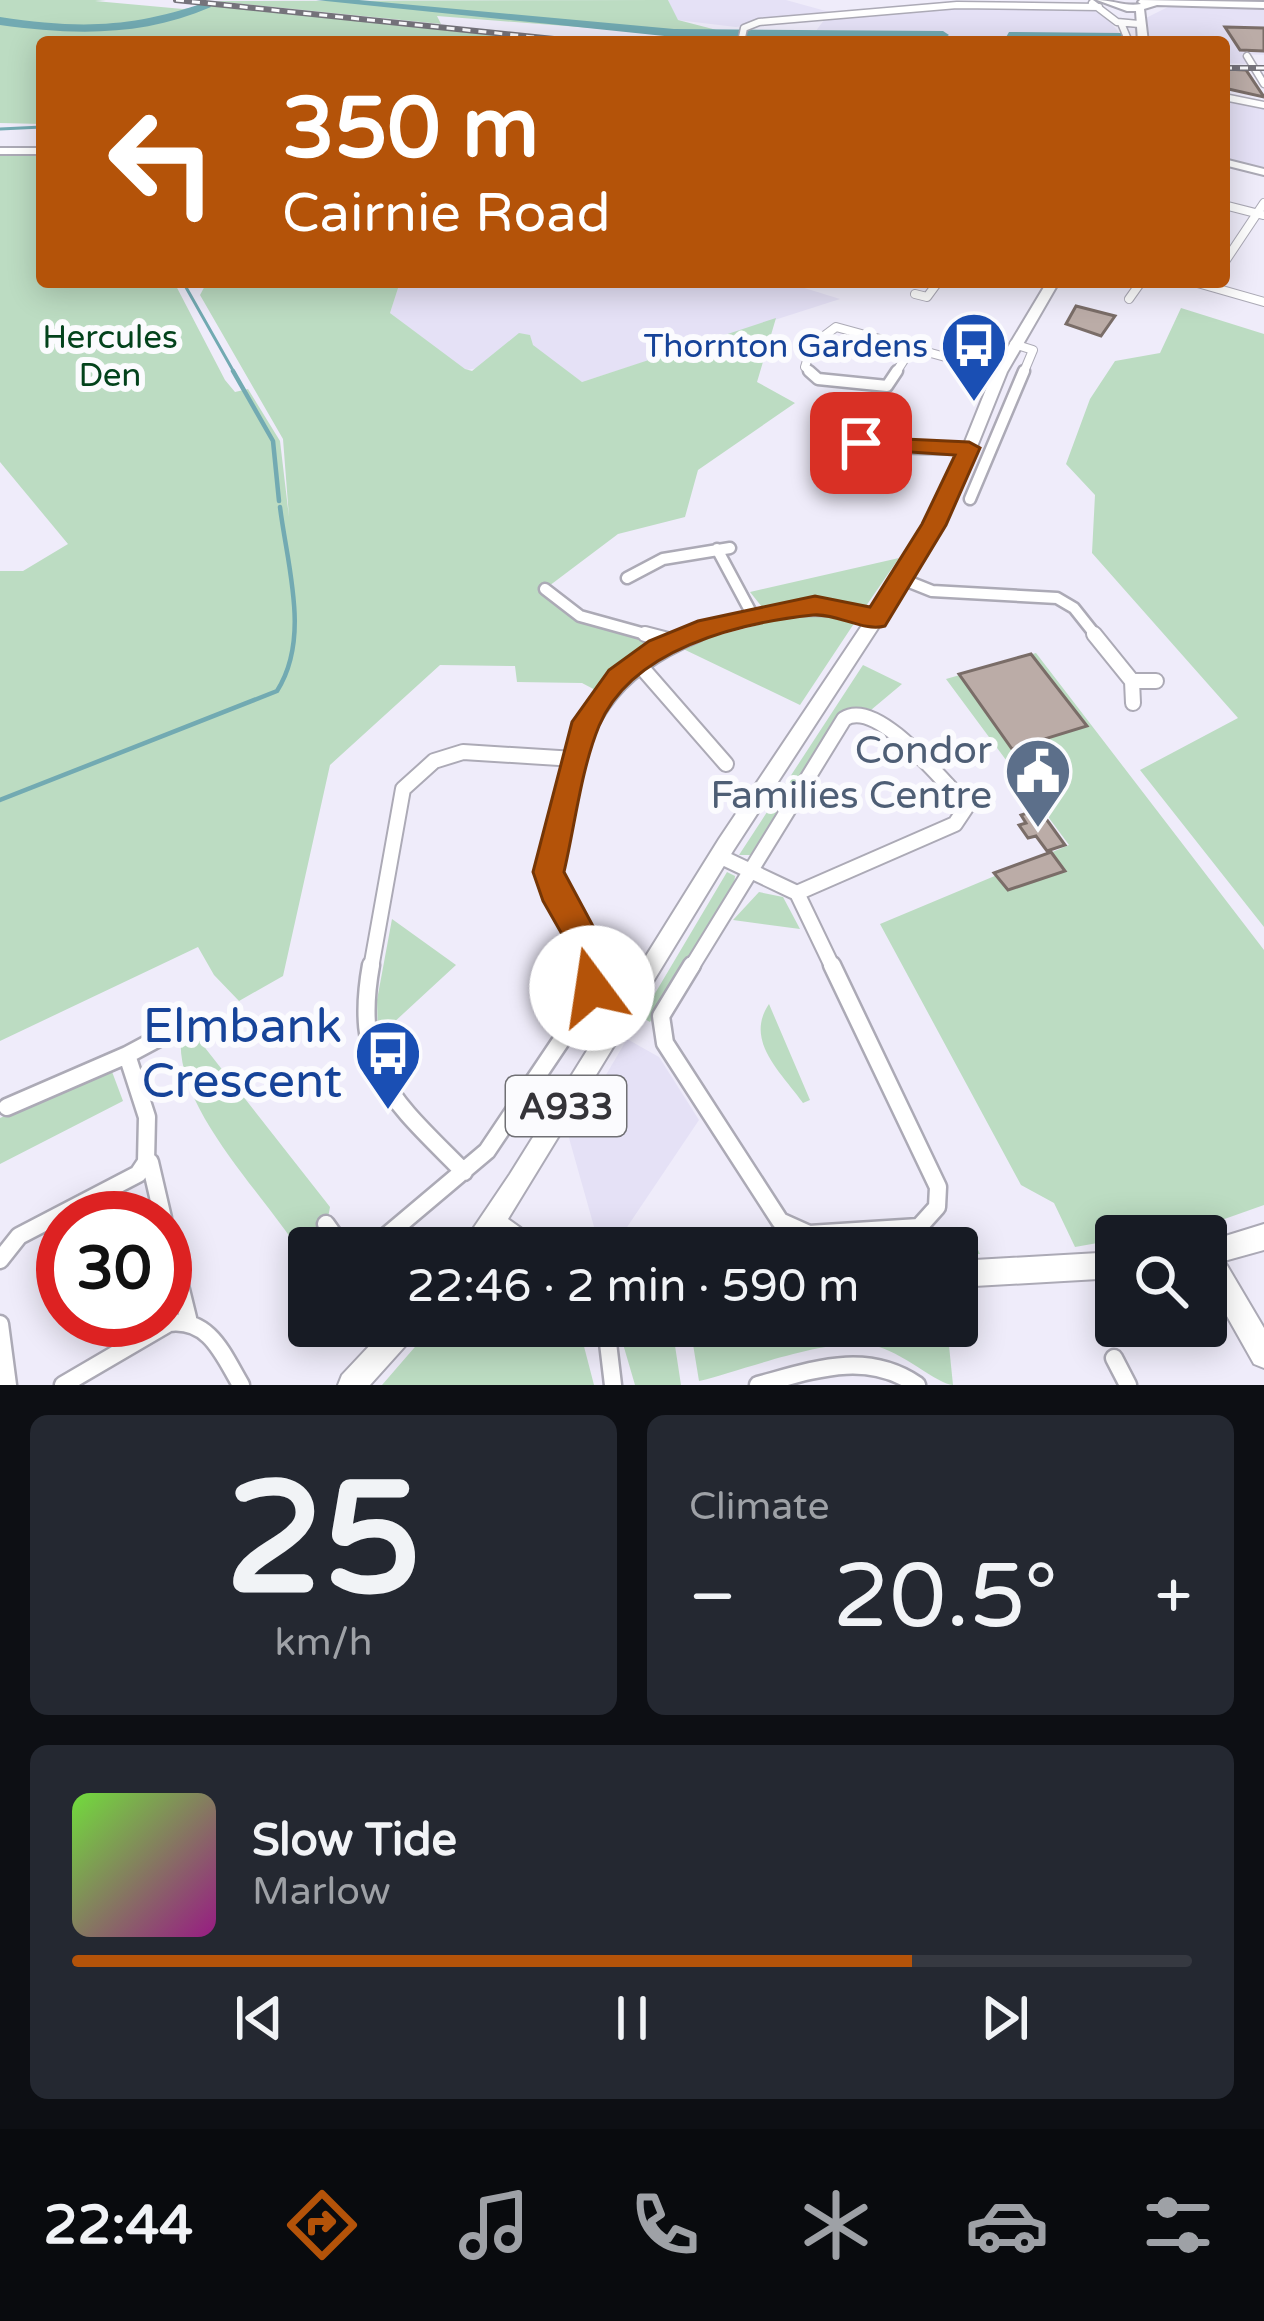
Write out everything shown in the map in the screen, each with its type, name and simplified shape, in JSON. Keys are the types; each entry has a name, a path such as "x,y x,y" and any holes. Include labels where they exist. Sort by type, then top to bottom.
{"main road":[{"path":"1100,4 1264,5"},
{"path":"0,151 36,151"},
{"path":"1230,164 1264,172"},
{"name":"A933","path":"490,1227 719,856 902,579 961,469 1014,344 1049,288"},
{"path":"493,1223 498,1227"},
{"path":"1227,1248 1264,1237"},
{"path":"978,1273 1095,1266"},
{"path":"1227,1289 1264,1354"},
{"path":"352,1385 385,1347"}],"street":[{"path":"1086,0 1100,4 1121,23 1126,36"},
{"path":"742,36 759,22 957,5 1100,4"},
{"path":"1121,23 1139,7"},
{"path":"1263,80 1247,56 1264,56"},
{"path":"1230,98 1264,105"},
{"path":"1230,255 1264,203"},
{"path":"1230,207 1260,215"},
{"path":"915,294 927,297 934,288"},
{"path":"1129,298 1136,288"},
{"path":"1216,288 1264,302"},
{"path":"911,349 887,386 818,379 805,368 812,345 836,327 1000,372"},
{"path":"970,499 1033,350 1014,344"},
{"path":"834,446 969,448"},
{"path":"961,469 981,475"},
{"path":"627,578 654,562 723,549 754,618"},
{"path":"902,579 932,591 1058,598 1074,608 1132,681 1133,703"},
{"path":"545,589 580,616 673,641"},
{"path":"397,1227 464,1172 511,1120 592,988 592,954 554,891 549,872 586,722 602,695 637,662 673,641 754,618 832,605 876,619"},
{"path":"637,662 726,764"},
{"path":"1132,681 1156,680"},
{"path":"719,856 750,872 797,893 938,1186 937,1207 919,1227 793,1231 780,1221 665,1043 661,1016 666,1003 750,872 844,719 853,713 874,715 962,796 965,817 797,893"},
{"path":"464,1172 388,1093 371,1066 364,1031 397,809 416,773 463,752 575,759"},
{"path":"7,1107 170,1032"},
{"path":"127,1054 153,1146 150,1162 157,1191"},
{"path":"0,1259 19,1237 138,1174 150,1162"},
{"path":"192,1320 203,1324 241,1385"},
{"path":"0,1324 8,1385"},
{"path":"63,1385 128,1347"},
{"path":"608,1347 613,1385"},
{"path":"1114,1358 1128,1385"},
{"path":"758,1385 851,1361 893,1369 917,1385"}],"shaded area":[{"path":"668,0 786,0 833,13 736,27 677,20"},
{"path":"973,6 1100,10 1122,36 696,36 813,35 824,20"},
{"path":"1170,6 1264,7 1264,55 1242,54 1246,64 1230,63 1230,36 1150,36 1146,18"},
{"path":"1230,102 1264,108 1264,167 1230,160"},
{"path":"398,288 804,288 840,299 582,382 548,358 465,370 390,313"},
{"path":"627,1039 659,1057 699,1120 627,1227 594,1227 569,1138"}],"green space":[{"path":"0,0 106,0 95,1 183,9 215,5 512,36 36,36 36,124 0,123"},
{"path":"668,0 678,20 736,35 437,16 441,24 215,1"},
{"name":"Hercules Den","path":"0,155 36,155 36,288 177,288 225,380 235,392 248,389 280,441 289,517 283,439 200,295 204,288 398,288 390,313 465,369 472,371 519,333 530,335 533,345 582,382 776,318 757,382 795,403 698,470 685,517 618,534 545,589 575,618 667,642 632,664 601,693 582,683 517,682 515,666 440,665 330,765 283,976 239,1001 214,975 198,947 0,1041 0,571 23,571 68,544 0,462"},
{"path":"1181,308 1264,334 1264,927 1140,770 1238,718 1092,553 1095,495 1066,464 1090,399 1115,361 1160,353"},
{"path":"899,558 866,606 828,599 762,607 750,592"},
{"path":"808,612 855,622 800,705 677,646"},
{"path":"1036,653 1264,950 1264,1205 1227,1218 1095,1215 1095,1243 1075,1247 1054,1203 1021,1185 880,924 1069,845 946,679"},
{"path":"863,665 902,684 871,710 854,708 840,717 752,855 739,855"},
{"path":"727,872 735,876 734,885 650,1022 641,1017"},
{"path":"759,892 783,897 800,929 733,920"},
{"path":"392,919 456,965 378,1037 377,1000"},
{"path":"769,1004 810,1100 803,1103 763,1043 762,1018"},
{"path":"184,1021 330,1207 326,1227 288,1227 288,1235 204,1116 188,1084 181,1052"},
{"path":"111,1069 123,1101 0,1164 0,1118"},
{"path":"415,1347 584,1347 594,1385 382,1385"},
{"path":"624,1347 675,1347 681,1385 635,1385"},
{"path":"693,1347 827,1347 810,1350 699,1381"},
{"path":"879,1347 949,1347 953,1385 938,1380"}],"building":[{"path":"1225,27 1264,28 1264,51 1240,50"},
{"path":"1230,69 1246,70 1264,97 1230,89"},
{"path":"1076,306 1115,316 1101,336 1066,324"},
{"path":"1031,654 1087,726 1012,749 959,674"},
{"name":"Condor Families Centre","path":"1039,809 1065,845 1047,851 1036,836 1028,838 1019,825 1026,823 1021,815"},
{"path":"1051,852 1065,871 1008,890 994,873"}],"waterway":[{"path":"322,0 674,33 943,35"},
{"path":"0,21 52,28 131,27 158,23 207,5"},
{"path":"0,129 36,127"},
{"path":"186,288 235,374"},
{"path":"233,371 273,441 279,501"},
{"path":"0,800 277,691 287,670 295,625 280,507"}],"railway":[{"path":"176,0 525,36"},
{"path":"1230,68 1264,68"}],"place":[{"name":"Thornton Gardens","path":"974,404"},
{"name":"Condor Families Centre","path":"1038,830"},
{"name":"Elmbank Crescent","path":"388,1112"}],"route":[{"path":"592,988 596,976 592,954 554,891 549,872 586,722 618,677 659,648 698,630 815,605 848,608 876,619 934,525 969,448 861,443"}]}
